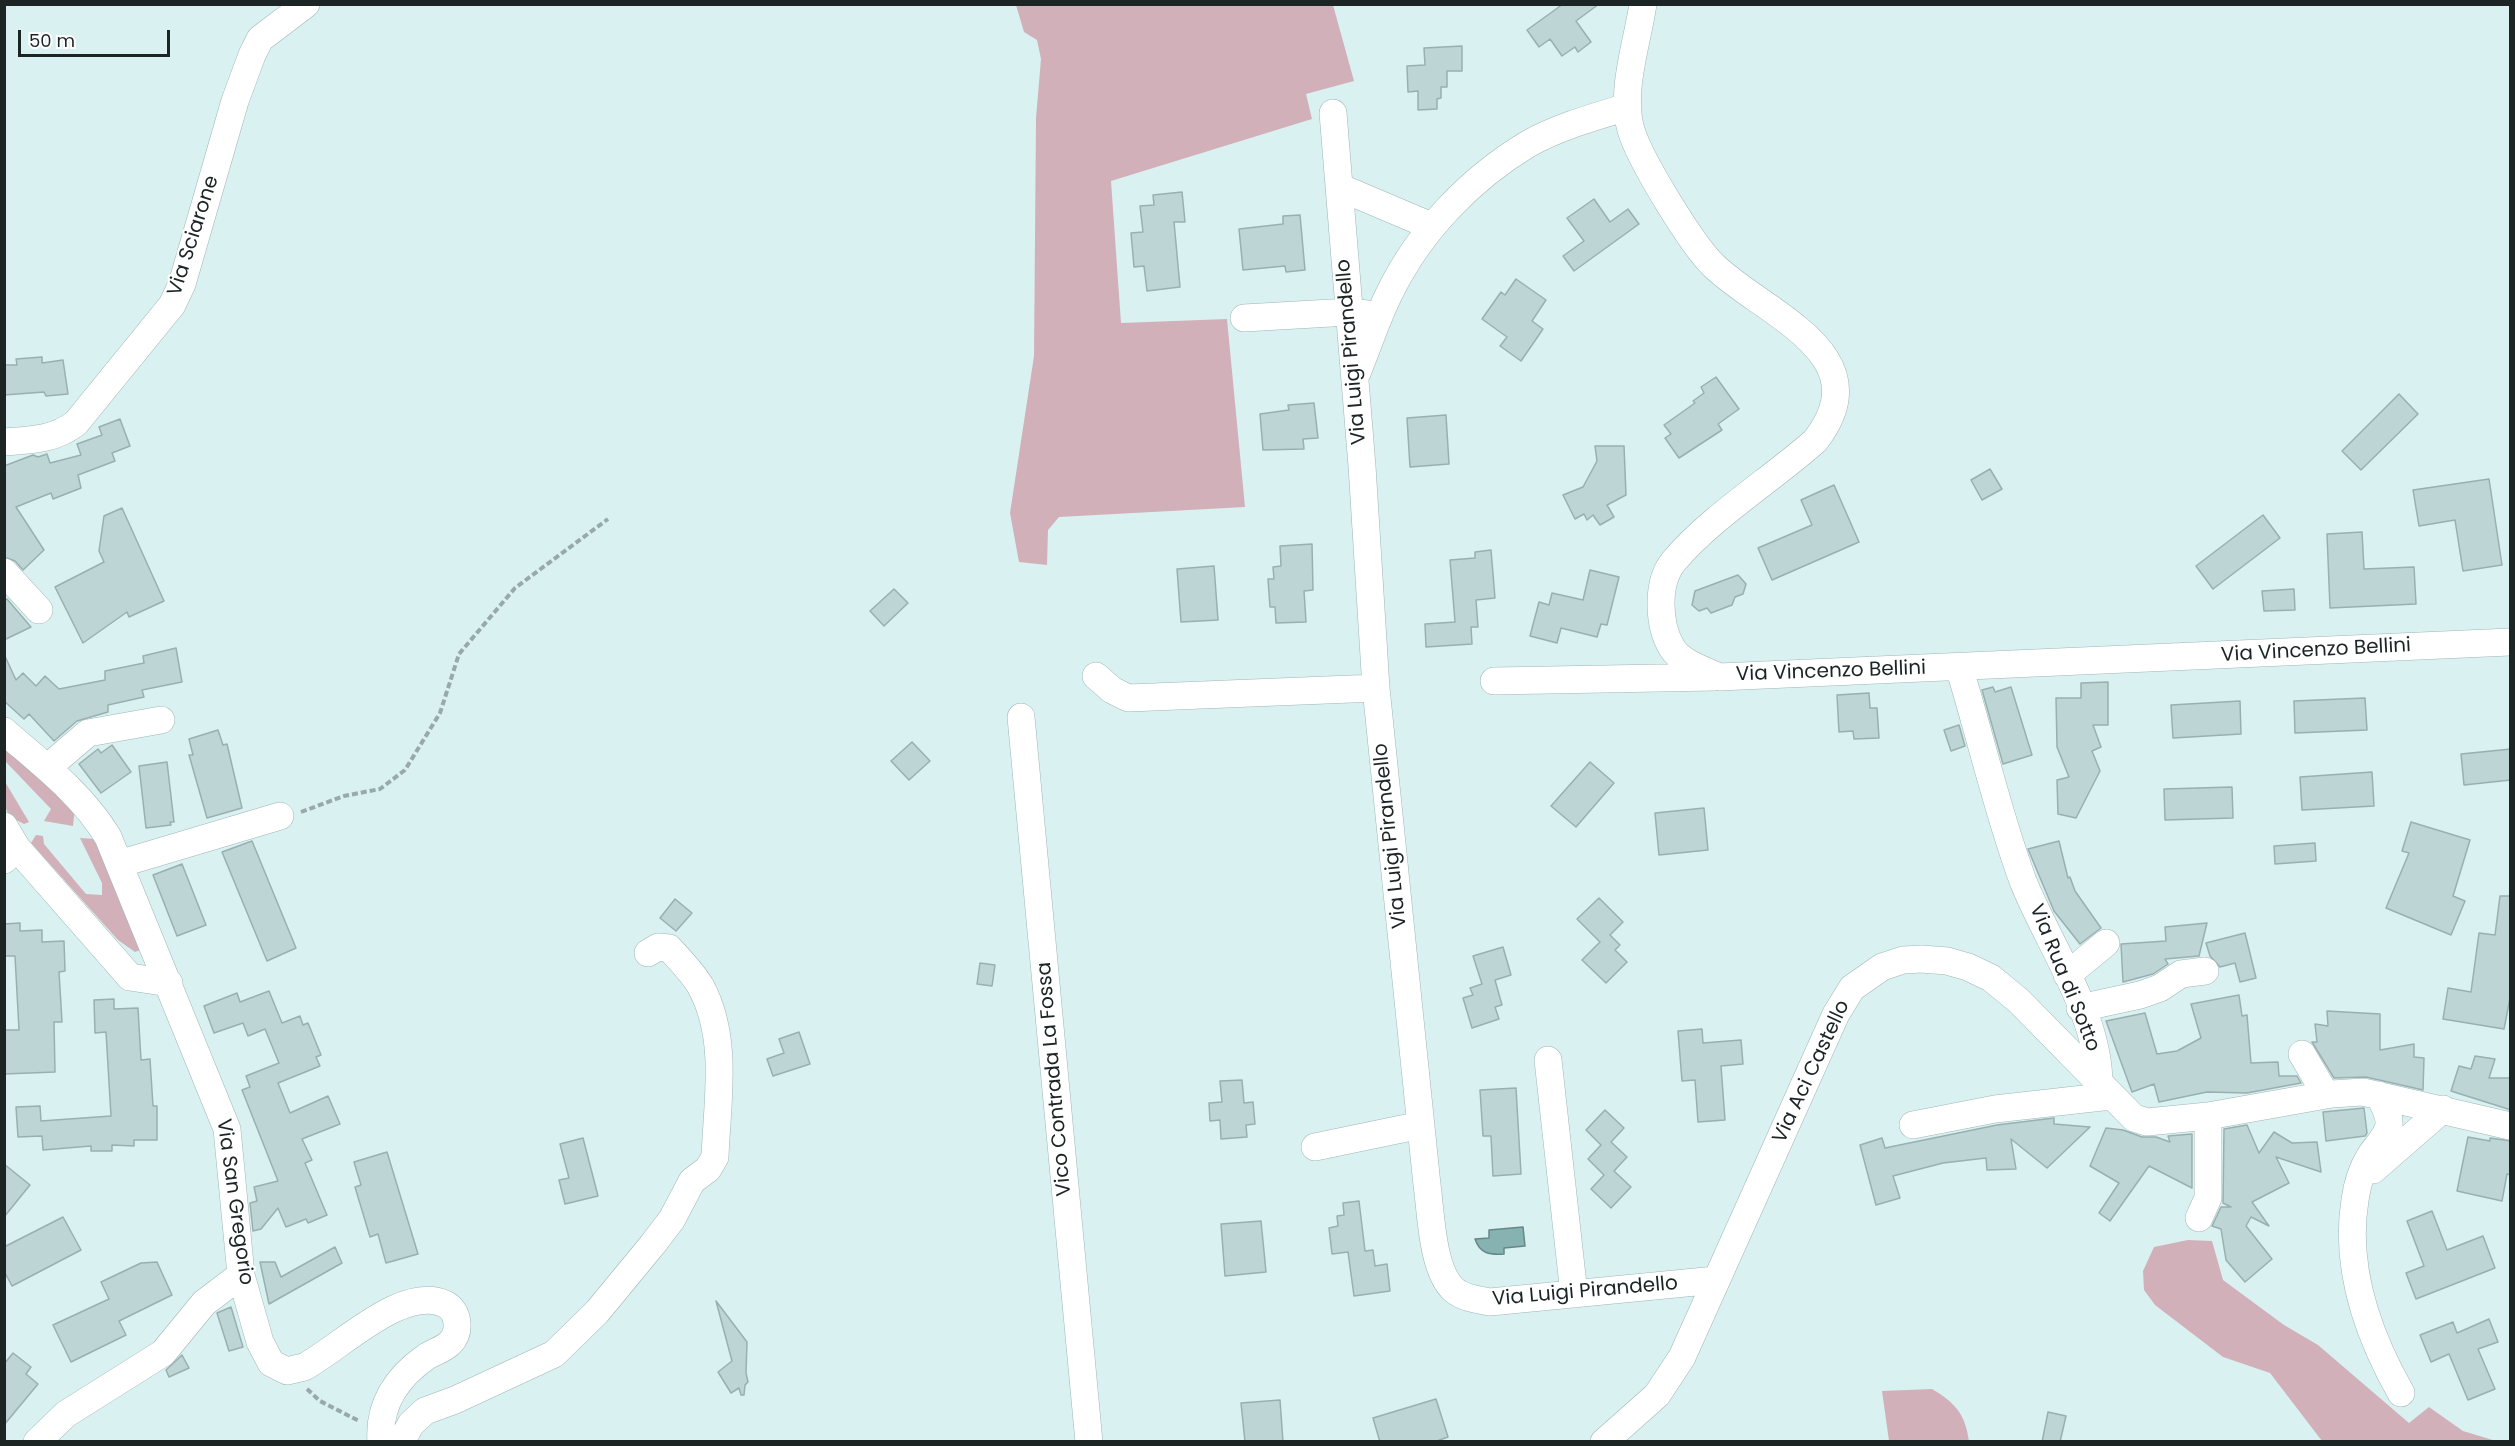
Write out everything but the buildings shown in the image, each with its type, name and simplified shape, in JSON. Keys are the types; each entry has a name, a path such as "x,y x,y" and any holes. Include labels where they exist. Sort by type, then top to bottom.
{"street":[{"name":"Via Sciarone","path":"4,442 46,439 62,434 76,423 172,305 182,284 235,101 252,55 260,39 306,4"},
{"name":"Via Vincenzo Bellini","path":"1643,4 1626,107 1641,153 1689,235 1713,266 1812,340 1824,356 1835,380 1837,401 1828,424 1815,441 1708,528 1672,562 1662,584 1662,622 1673,649 1689,662 1719,677 2511,642"},
{"path":"1355,380 1390,291 1431,226 1495,166 1530,143 1626,107"},
{"name":"Via Luigi Pirandello","path":"1333,113 1355,380 1376,688 1421,1125 1436,1248 1443,1275 1455,1291 1471,1298 1490,1302 1716,1280"},
{"path":"1339,187 1431,226"},
{"path":"1244,318 1349,312 1381,315"},
{"path":"4,572 39,610"},
{"name":"Via Rua di Sotto","path":"1959,667 2013,854 2080,1008 2099,1064 2105,1090"},
{"path":"1096,676 1112,690 1128,698 1376,688"},
{"path":"1494,681 1719,677"},
{"name":"Vico Contrada La Fossa","path":"1021,717 1089,1442"},
{"path":"47,768 88,733 161,720"},
{"name":"Via San Gregorio","path":"4,731 76,795 96,818 119,864 227,1129 241,1275 260,1342 271,1363 287,1371"},
{"path":"119,864 280,816"},
{"path":"9,845 130,977 169,983"},
{"path":"2067,975 2106,943"},
{"path":"287,1371 304,1367 318,1360 398,1305 420,1299 437,1300 449,1306 457,1320 457,1332 449,1344 403,1376 387,1401 387,1437 411,1424 425,1411 455,1400 554,1354 597,1312 672,1220 692,1181 708,1169 715,1157 719,1069 711,1016 701,988 669,948 658,947 648,952"},
{"name":"Via Aci Castello","path":"1604,1442 1657,1395 1682,1357 1836,1014 1852,988 1882,967 1903,960 1947,961 1991,978 2019,1001 2105,1090"},
{"path":"2080,1008 2140,995 2160,988 2181,974 2205,971"},
{"path":"2302,1054 2326,1095"},
{"path":"1548,1060 1574,1294"},
{"path":"1913,1125 2105,1090 2134,1118 2147,1122 2208,1116 2326,1095 2363,1092 2511,1126"},
{"path":"2379,1095 2388,1113 2389,1124 2359,1182 2355,1201 2355,1271 2375,1344 2401,1393"},
{"path":"2359,1182 2443,1109"},
{"path":"2199,1218 2208,1198 2208,1116"},
{"path":"1316,1147 1421,1125"},
{"path":"37,1442 66,1414 163,1353 204,1303 241,1275"}],"path":[{"path":"280,816 308,811 344,796 380,789 405,770 440,713 459,654 471,638 515,588 608,519"},
{"path":"287,1371 320,1401 387,1437"}],"shaded area":[{"path":"1016,5 1333,5 1354,81 1306,94 1312,119 1111,181 1121,323 1227,319 1245,507 1059,517 1048,530 1047,565 1019,562 1010,513 1034,356 1036,118 1041,59 1037,40 1024,32"},
{"path":"4,744 75,807 73,826 44,821 51,809 5,761"},
{"path":"4,780 29,822 24,824 16,820 7,811 4,802"},
{"path":"36,835 43,836 44,844 86,894 102,895 102,883 80,838 95,839 140,950 135,952 118,940 31,843"},
{"path":"2188,1240 2212,1241 2223,1280 2284,1325 2318,1345 2409,1423 2429,1407 2463,1431 2496,1441 2322,1441 2270,1373 2223,1357 2155,1305 2144,1290 2143,1271 2154,1247"},
{"path":"1932,1389 1958,1410 1965,1423 1969,1441 1889,1441 1882,1391"}],"water":[{"path":"1523,1227 1525,1246 1504,1248 1504,1254 1483,1251 1475,1239 1489,1238 1489,1230"}]}
